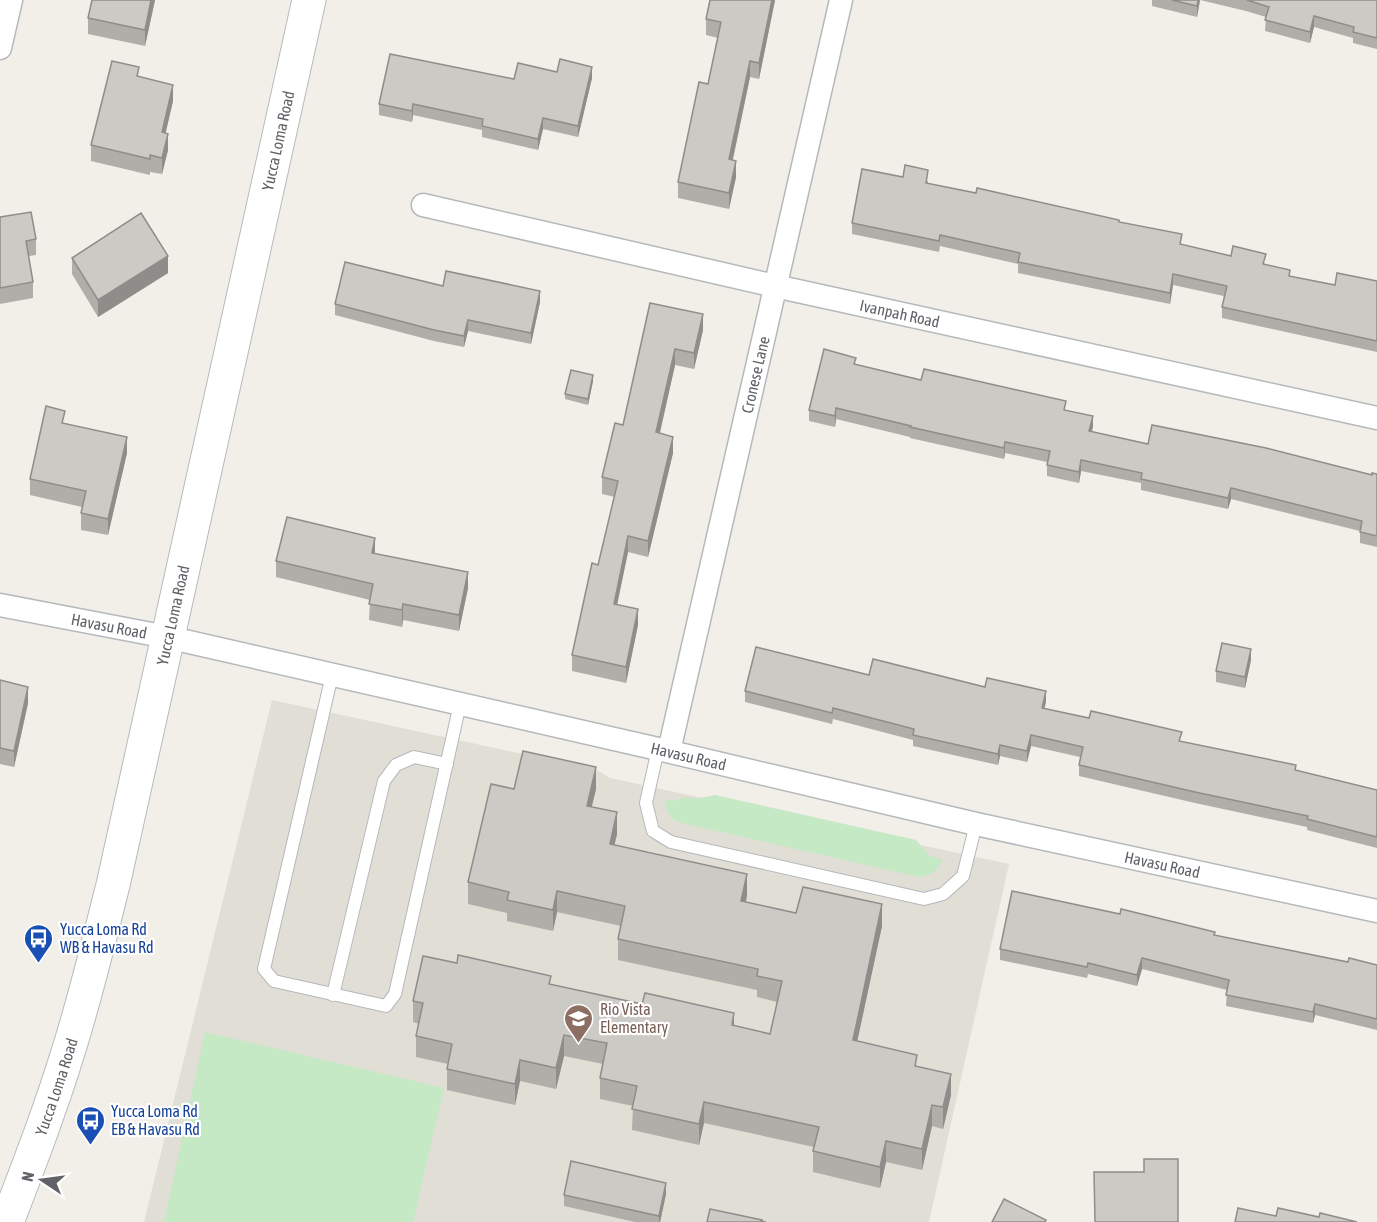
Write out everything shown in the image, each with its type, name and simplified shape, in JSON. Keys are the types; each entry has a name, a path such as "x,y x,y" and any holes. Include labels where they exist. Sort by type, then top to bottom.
{"main road":[{"name":"Yucca Loma Road","path":"7,1222 46,1120 70,1048 113,885 309,0"}],"street":[{"path":"0,48 11,0"},
{"name":"Cronese Lane","path":"663,750 775,286 841,0"},
{"name":"Ivanpah Road","path":"423,205 775,286 1377,418"},
{"name":"Havasu Road","path":"0,605 167,637 976,824 1377,911"}],"lane":[{"path":"332,675 264,969 274,981 386,1006 395,994 460,704"},
{"path":"663,750 646,803 653,831 671,842 924,899 943,894 963,876 976,824"},
{"path":"333,994 384,781 396,765 414,757 447,764"}],"shaded area":[{"name":"Rio Vista Elementary","path":"272,700 597,770 610,778 1009,864 929,1222 144,1222"}],"green space":[{"path":"715,795 916,840 930,856 942,859 934,872 919,877 682,823 671,817 667,811 665,799 676,801 685,797 696,799"},
{"path":"205,1032 444,1088 413,1222 164,1222"}],"building":[{"path":"92,0 151,0 145,30 88,18"},
{"path":"710,0 772,0 759,63 750,61 729,159 736,161 729,193 678,182 699,82 708,84 721,22 706,19"},
{"path":"1172,0 1198,0 1197,6"},
{"path":"1247,0 1377,0 1377,38 1353,32 1354,27 1314,16 1310,32 1265,20 1269,7"},
{"path":"390,54 514,79 518,63 557,72 560,59 592,67 578,126 543,118 538,139 482,126 483,119 413,104 412,111 379,104"},
{"path":"112,61 139,67 137,76 173,85 162,132 168,134 162,158 150,155 150,159 91,145"},
{"path":"905,165 928,170 926,183 976,193 977,188 1119,220 1119,222 1182,234 1180,244 1231,256 1233,246 1266,254 1263,264 1290,270 1289,276 1335,285 1337,273 1377,281 1377,341 1222,307 1227,286 1173,274 1170,293 1018,262 1020,253 940,235 939,241 852,223 862,169 903,177"},
{"path":"31,212 36,239 26,241 33,282 0,288 0,217"},
{"path":"141,213 168,256 98,300 72,258"},
{"path":"345,262 443,286 446,271 540,291 531,333 468,320 464,336 335,304"},
{"path":"650,303 703,314 694,353 675,349 656,432 673,437 648,541 628,536 614,604 638,609 626,667 572,655 592,563 598,565 618,481 602,477 615,423 623,425"},
{"path":"824,349 856,358 854,364 921,380 924,369 1066,401 1064,410 1093,416 1089,431 1148,444 1152,425 1266,448 1372,475 1372,473 1377,474 1377,536 1360,532 1362,521 1231,488 1228,498 1141,479 1142,473 1081,460 1079,472 1047,465 1050,451 1005,442 1004,448 836,408 835,416 809,410"},
{"path":"571,370 593,375 588,399 565,394"},
{"path":"46,406 65,411 62,423 127,437 108,519 81,513 86,491 30,479"},
{"path":"287,517 375,538 372,553 468,572 459,615 403,604 402,610 369,604 373,584 276,561"},
{"path":"1222,643 1251,649 1245,677 1216,671"},
{"path":"756,647 869,675 873,659 985,687 987,678 1046,691 1042,708 1089,718 1091,711 1182,732 1179,741 1296,765 1295,770 1377,790 1377,837 1307,819 1308,816 1079,765 1083,747 1031,735 1027,751 1000,745 998,754 913,735 914,729 833,708 832,713 745,691"},
{"path":"0,680 28,687 14,751 0,748"},
{"path":"523,751 596,767 587,806 617,812 610,844 747,874 741,901 796,913 803,887 882,904 853,1040 917,1055 915,1066 951,1074 943,1107 932,1105 922,1149 886,1141 880,1167 813,1151 819,1127 704,1102 699,1124 632,1109 637,1086 600,1078 607,1043 564,1035 556,1068 520,1060 515,1084 447,1069 452,1044 416,1036 423,1003 413,1001 423,956 457,963 458,955 551,976 549,984 642,1004 645,993 734,1013 732,1025 770,1034 782,981 757,976 758,969 618,939 625,906 557,891 553,910 507,900 509,892 468,882 491,784 514,789"},
{"path":"1012,891 1120,914 1121,909 1215,932 1214,935 1348,962 1349,958 1377,965 1377,1019 1315,1004 1313,1012 1226,995 1229,980 1142,958 1137,975 1088,963 1087,967 1000,949"},
{"path":"1144,1159 1178,1159 1178,1222 1095,1222 1094,1172 1144,1172"},
{"path":"571,1161 666,1183 659,1216 564,1195"},
{"path":"1004,1199 1046,1220 1045,1222 992,1222"},
{"path":"1238,1208 1276,1216 1278,1208 1319,1217 1320,1213 1357,1222 1235,1222"},
{"path":"710,1209 762,1220 766,1222 707,1222"}],"place":[{"name":"Yucca Loma Rd WB & Havasu Rd","path":"39,964"},
{"name":"Rio Vista Elementary","path":"579,1044"},
{"name":"Yucca Loma Rd EB & Havasu Rd","path":"90,1146"}]}
